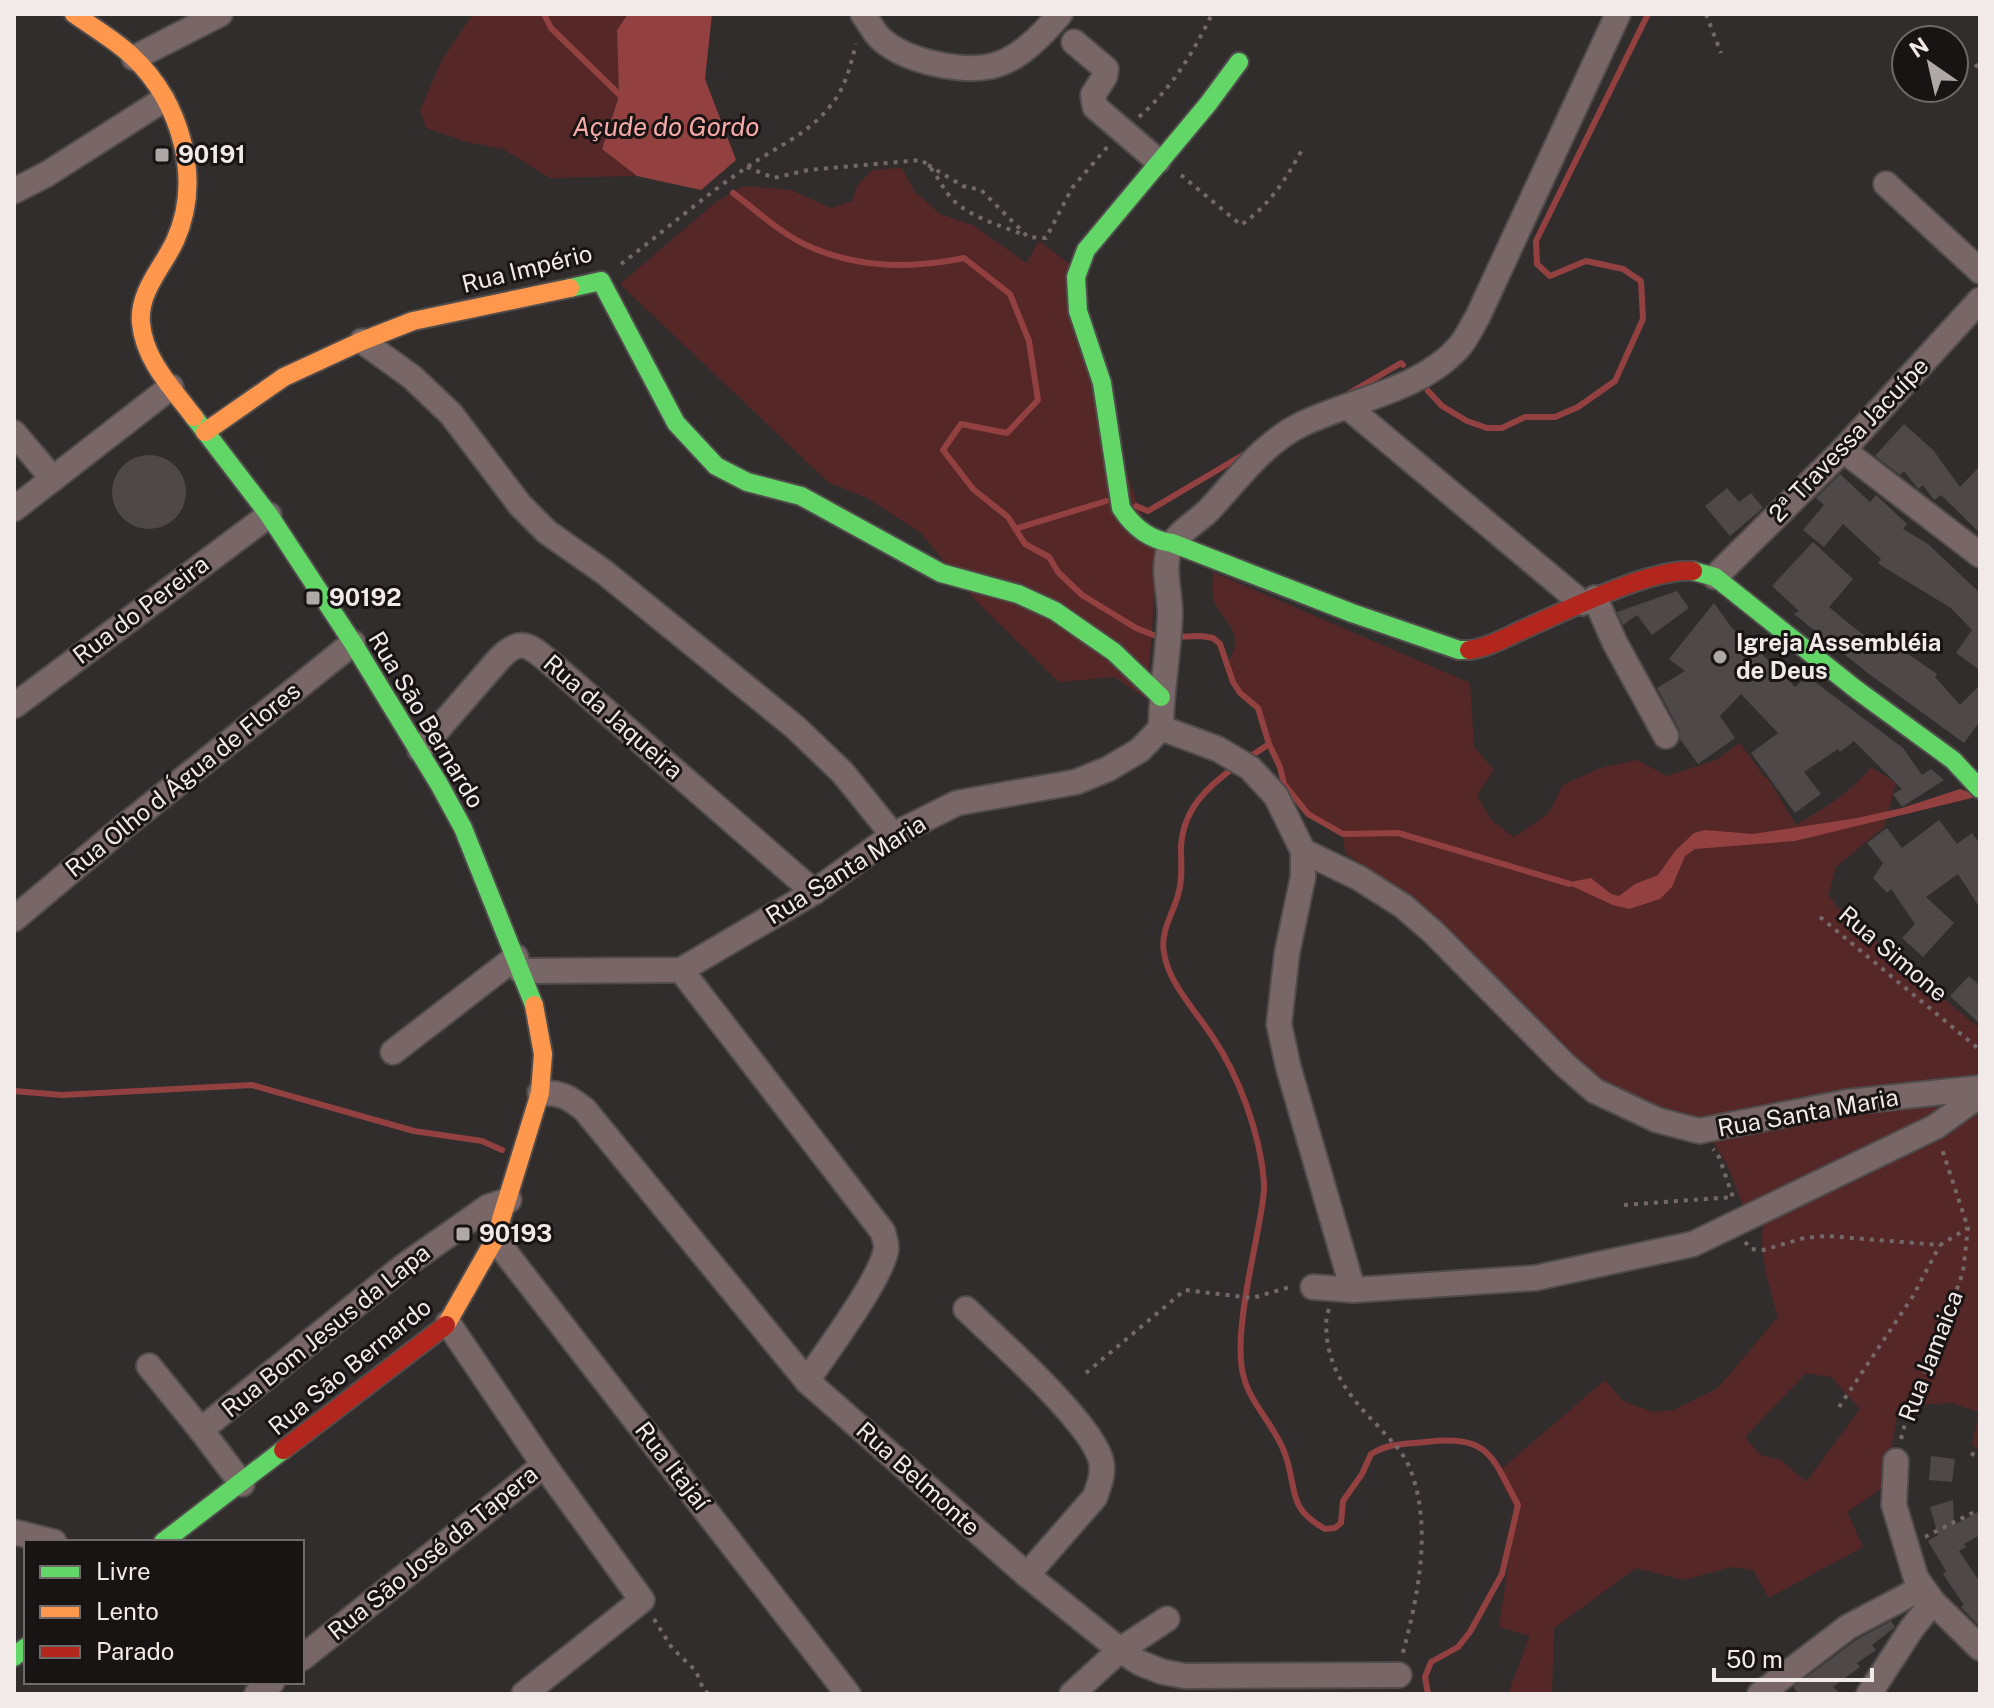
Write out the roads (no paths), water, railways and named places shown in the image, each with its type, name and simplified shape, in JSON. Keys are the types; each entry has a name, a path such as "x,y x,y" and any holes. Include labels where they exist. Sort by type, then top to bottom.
{"street":[{"name":"Rua São Bernardo","path":"74,14 134,58 163,100 187,157 188,189 184,220 169,254 154,277 139,316 145,347 171,387 269,515 420,750 463,828 502,930 519,964 541,1032 543,1054 540,1093 509,1200 495,1239 448,1323 166,1540"},
{"path":"134,58 220,14"},
{"path":"861,25 897,51 939,65 992,66 1010,58 1043,34 1060,14"},
{"path":"1618,14 1478,316 1460,346 1428,372 1349,408 1302,424 1275,442 1246,467 1208,511 1172,543 1166,569 1170,623 1161,697 1161,728 1228,755 1250,768 1276,796 1303,851 1303,877 1285,963 1279,1024 1334,1289 1535,1278 1693,1244 1935,1127 1980,1095"},
{"path":"1074,42 1106,69 1093,95 1095,107 1158,161"},
{"path":"1239,62 1208,104 1086,250 1076,277 1078,311 1102,383 1121,508 1127,517 1157,541 1172,543 1352,613 1459,650 1473,650 1493,643 1635,582 1678,570 1715,577 1857,690 1953,760 1976,784"},
{"path":"14,191 47,174 163,100"},
{"path":"1886,184 1980,271"},
{"name":"Rua Império","path":"205,432 284,377 413,321 601,281 676,423 719,468 749,483 776,487 801,496 941,573 1020,594 1051,607 1141,673 1161,697"},
{"name":"2ª Travessa Jacuípe","path":"1715,577 1843,450 1980,300"},
{"path":"362,341 412,377 451,414 520,505 547,532 604,572 795,727 843,773 893,835"},
{"path":"14,509 171,387"},
{"path":"1349,408 1589,600 1666,736"},
{"path":"14,433 53,479"},
{"path":"1843,450 1980,555"},
{"name":"Rua do Pereira","path":"14,706 269,515"},
{"name":"Rua Olho d Água de Flores","path":"14,919 353,643"},
{"name":"Rua da Jaqueira","path":"420,750 510,648 521,644 533,648 814,892"},
{"name":"Rua Santa Maria","path":"681,970 814,892 893,835 957,803 1045,789 1108,769 1140,750 1161,728"},
{"name":"Rua Santa Maria","path":"1303,851 1359,878 1403,906 1595,1091 1657,1120 1699,1131 1848,1102 1980,1088"},
{"path":"393,1052 519,964 681,970 883,1232 886,1249 880,1265 807,1381"},
{"name":"Rua Belmonte","path":"540,1093 556,1092 569,1097 585,1110 807,1381 1027,1575 1120,1650 1140,1663 1185,1676 1399,1675"},
{"name":"Rua Bom Jesus da Lapa","path":"242,1484 201,1430 404,1266 488,1207 509,1200"},
{"name":"Rua Itajaí","path":"495,1239 848,1694"},
{"path":"966,1309 1074,1419 1090,1437 1101,1458 1101,1481 1095,1497 1027,1575"},
{"name":"Rua São José da Tapera","path":"304,1656 544,1465 448,1323"},
{"path":"149,1366 201,1430"},
{"path":"1896,1461 1894,1505 1905,1547 1928,1595 1980,1648"},
{"path":"524,1694 642,1600 544,1465"},
{"path":"14,1532 46,1540"},
{"path":"1760,1694 1848,1627 1928,1595"},
{"path":"1869,1694 1912,1628 1928,1595"},
{"path":"1072,1694 1120,1650 1167,1619"}],"water":[{"name":"Açude do Gordo","path":"628,14 712,14 705,79 736,160 701,190 637,176 602,149 619,96 617,30"},
{"path":"1960,789 1980,796 1795,841 1695,849 1685,856 1672,887 1660,899 1629,909 1565,883 1591,878 1611,894 1619,896 1635,884 1658,875 1675,851 1694,833 1705,830 1753,834 1857,818 1902,808"}],"waterway":[{"path":"544,14 551,28 626,101"},
{"path":"1428,391 1442,406 1467,421 1487,428 1502,428 1525,417 1555,417 1578,407 1615,381 1643,319 1641,281 1623,269 1586,261 1550,276 1537,264 1536,241 1648,14"},
{"path":"733,193 786,233 823,252 863,262 903,265 964,258 1010,294 1029,341 1038,400 1007,433 961,424 943,450 973,489 1008,517 1025,544 1049,557 1058,572 1082,595 1136,628 1161,638"},
{"path":"1348,394 1401,363 1403,365"},
{"path":"1136,506 1148,511 1248,452"},
{"path":"1015,529 1106,501"},
{"path":"1172,637 1201,636 1213,638 1220,644 1233,682 1240,693 1258,708 1284,784 1308,814 1343,834 1398,833 1570,884"},
{"path":"1245,760 1269,744"},
{"path":"1236,766 1206,791 1186,821 1181,847 1180,889 1165,930 1163,945 1171,975 1222,1052 1239,1087 1262,1163 1263,1198 1241,1340 1246,1385 1281,1443 1299,1505 1304,1513 1325,1529 1335,1528 1341,1523 1343,1501 1362,1474 1371,1454 1404,1444 1446,1441 1475,1445 1494,1461 1518,1505 1502,1574 1470,1632 1458,1647 1431,1662 1425,1677 1428,1694"},
{"path":"14,1091 62,1095 252,1085 414,1131 482,1141 502,1150"}],"place":[{"name":"90191","path":"162,155"},
{"name":"90192","path":"313,598"},
{"name":"Igreja Assembléia de Deus","path":"1720,657"},
{"name":"90193","path":"463,1234"}]}
